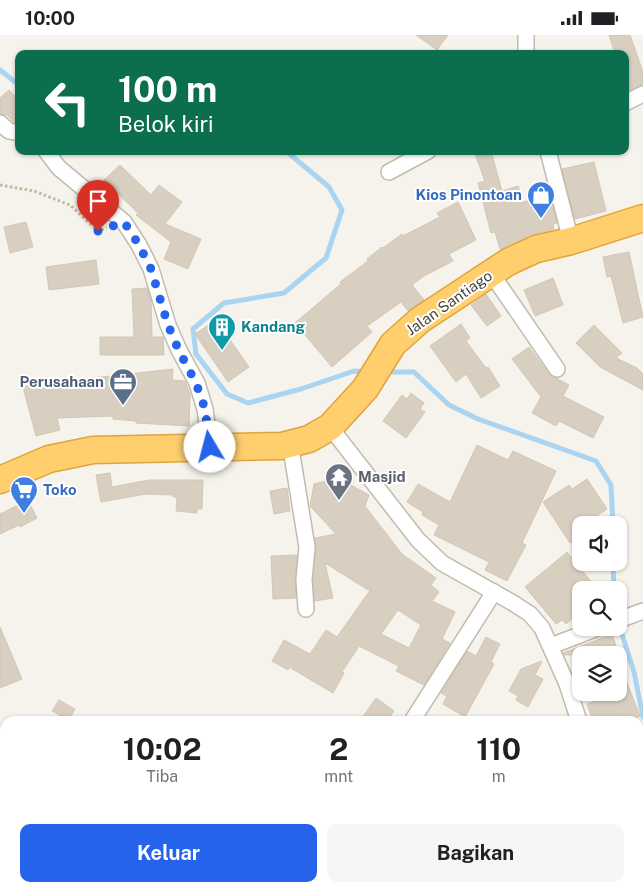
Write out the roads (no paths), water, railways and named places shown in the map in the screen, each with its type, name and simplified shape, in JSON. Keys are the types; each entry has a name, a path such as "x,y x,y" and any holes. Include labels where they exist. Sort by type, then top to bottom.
{"highway":[{"name":"Jalan Santiago","path":"0,480 49,459 93,450 282,446 309,439 330,427 364,389 393,344 420,320 508,262 536,249 571,241 643,218"}],"street":[{"path":"526,35 526,50"},
{"path":"629,101 643,94"},
{"path":"0,123 9,131 15,132"},
{"path":"49,155 59,168 124,222 139,245 151,269 168,325 196,383 205,409 210,447"},
{"path":"389,172 421,155"},
{"path":"549,155 571,241"},
{"path":"492,273 557,369"},
{"path":"330,427 418,540 442,563 530,614 542,628 567,684 575,716"},
{"path":"290,443 307,547 304,580 306,609"},
{"path":"415,716 494,592"},
{"path":"627,617 643,611"},
{"path":"551,646 577,636"}],"waterway":[{"path":"0,70 15,82"},
{"path":"291,155 329,187 342,210 326,258 284,293 224,303 193,329 196,354 227,394 248,403 301,389 354,371 367,372"},
{"path":"386,372 414,372 449,405 478,419 596,461 611,485 613,516"},
{"path":"613,571 614,581"},
{"path":"623,636 634,672 643,716"}],"place":[{"name":"Kios Pinontoan","path":"541,219"},
{"name":"Kandang","path":"222,351"},
{"name":"Perusahaan","path":"123,406"},
{"name":"Masjid","path":"339,501"},
{"name":"Toko","path":"24,514"}]}
